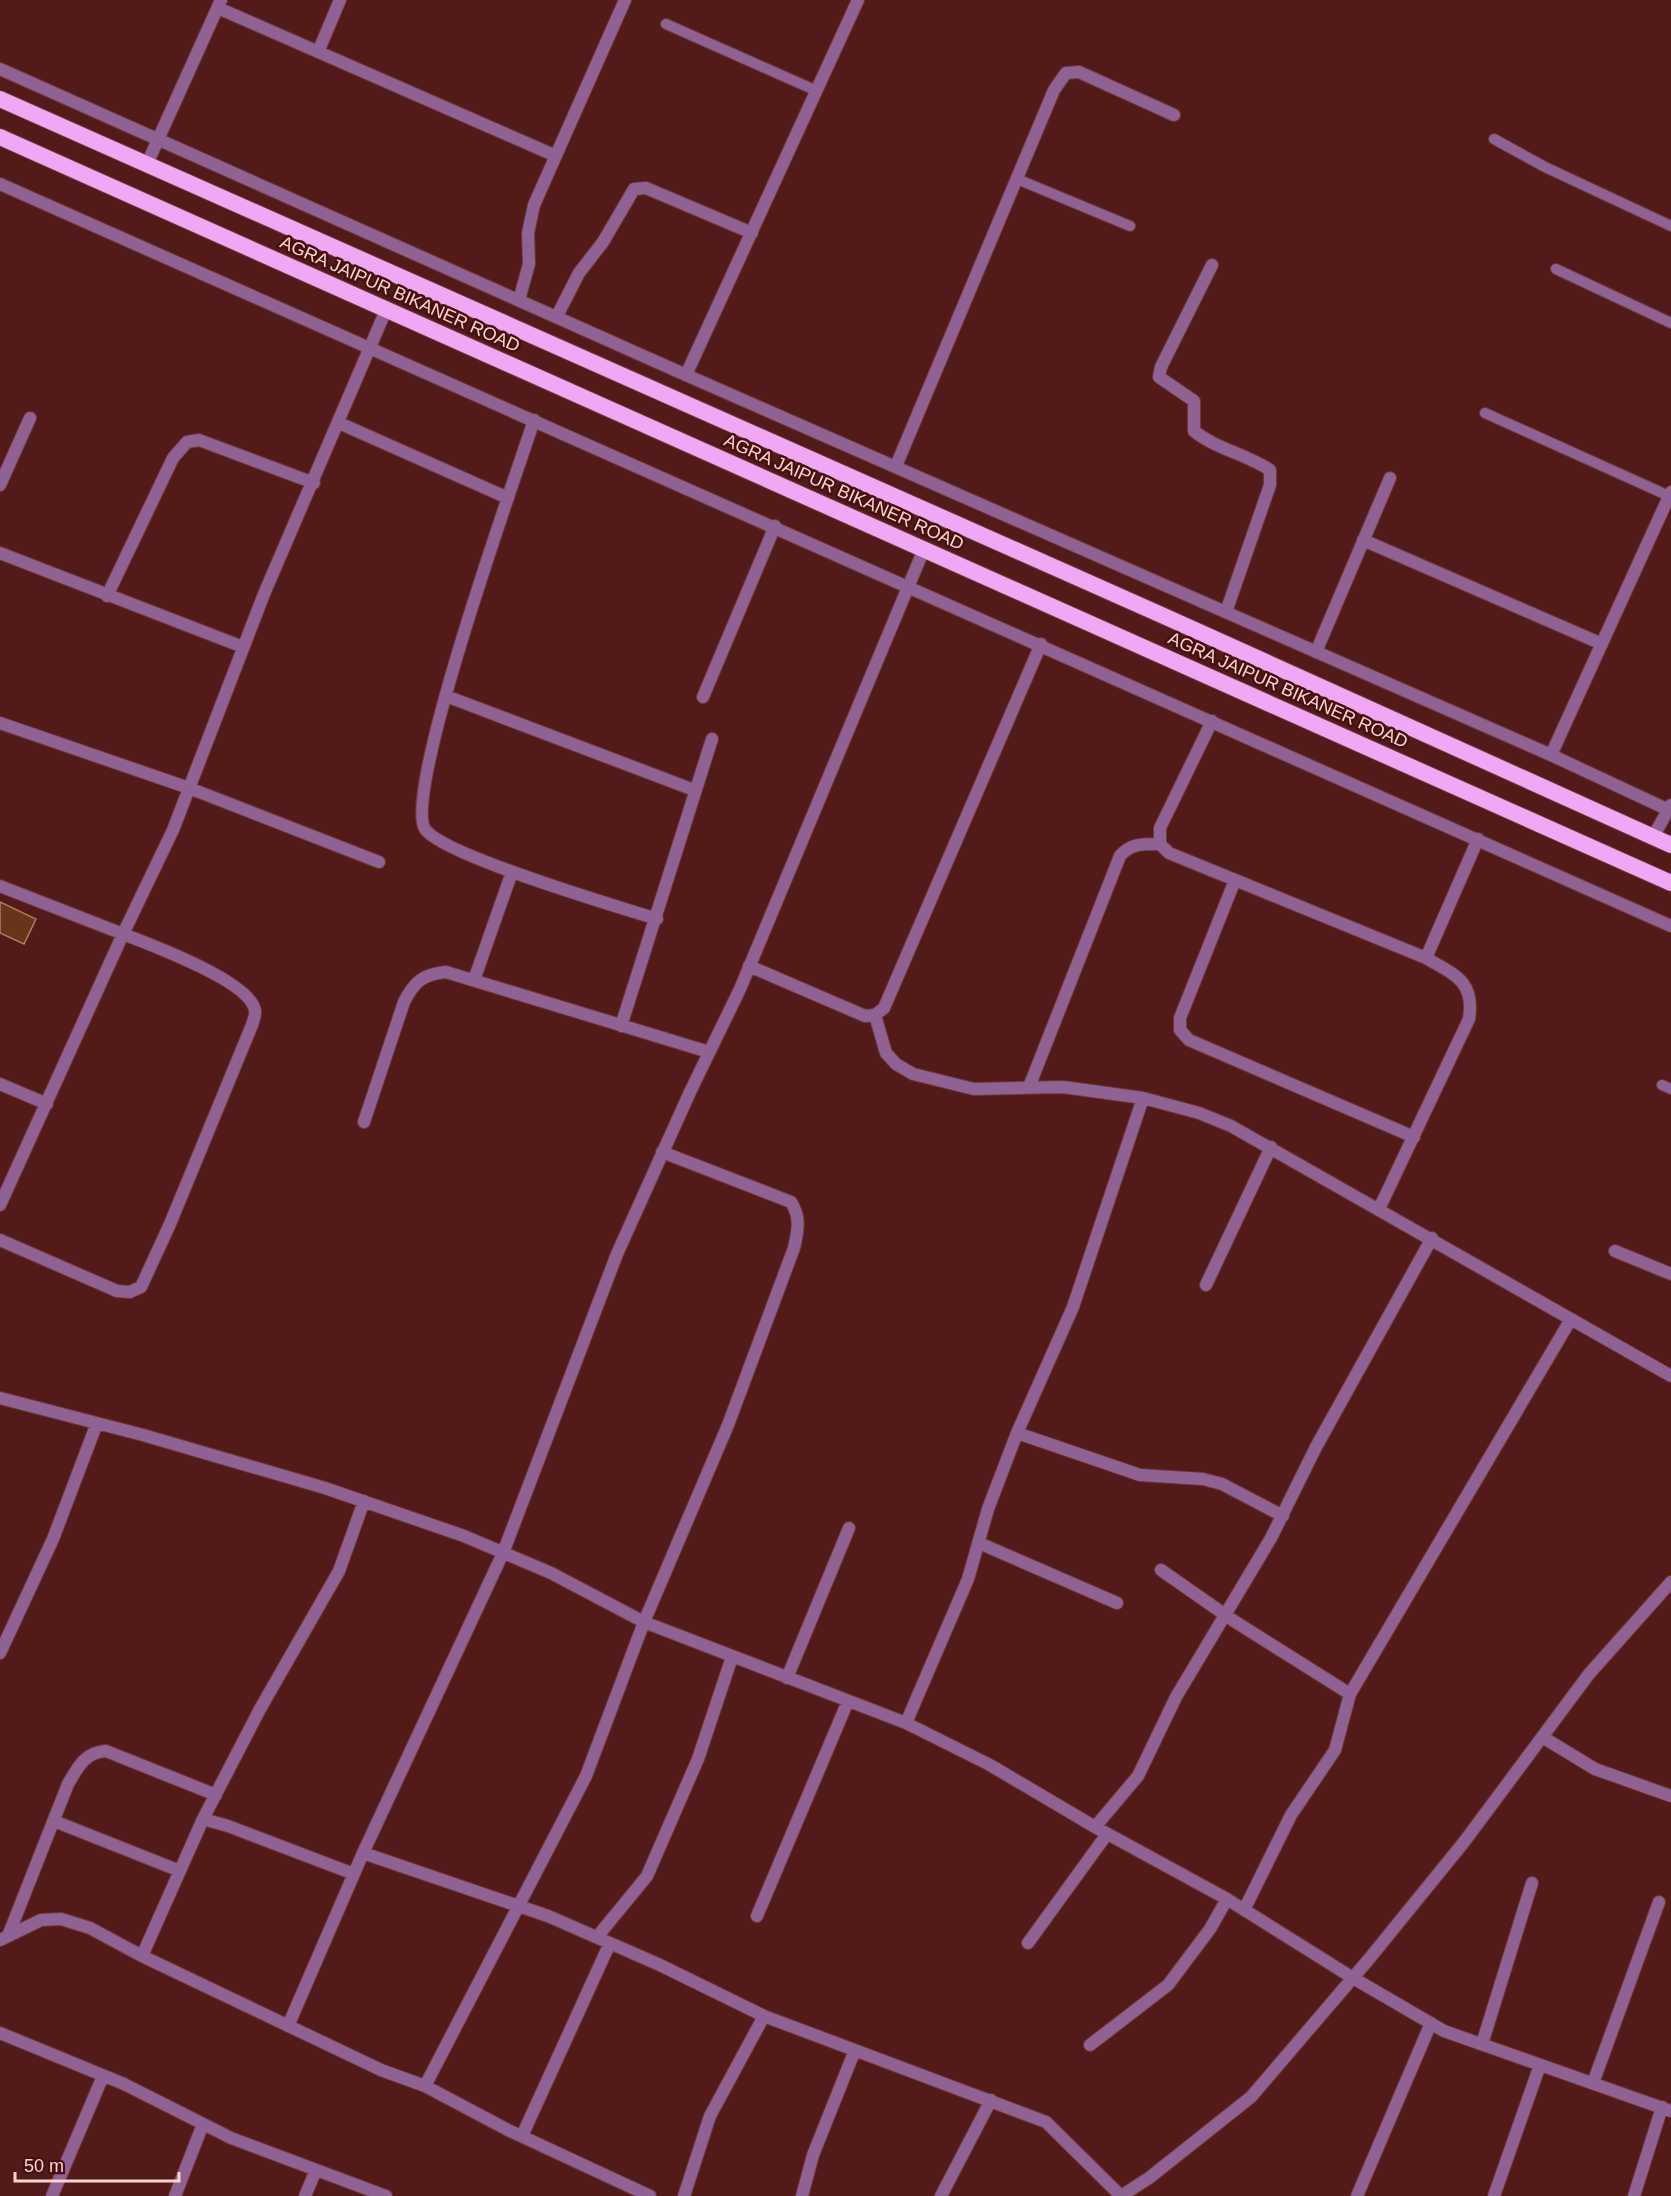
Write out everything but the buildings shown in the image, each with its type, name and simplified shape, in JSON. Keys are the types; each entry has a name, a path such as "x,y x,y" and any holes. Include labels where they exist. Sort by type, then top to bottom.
{"highway":[{"name":"AGRA JAIPUR BIKANER ROAD","path":"0,99 1166,617 1671,845"},
{"name":"AGRA JAIPUR BIKANER ROAD","path":"0,137 1671,883"}],"street":[{"path":"318,52 340,0"},
{"path":"519,300 529,264 529,220 625,0"},
{"path":"686,375 858,0"},
{"path":"147,165 219,4 318,52 556,156"},
{"path":"0,69 686,375 1670,808 1653,837"},
{"path":"896,466 1054,90 1066,73 1079,72 1174,116"},
{"path":"0,184 368,350 775,526 1671,926"},
{"path":"557,316 579,273 603,242 634,189 646,188 752,233"},
{"path":"1212,265 1161,367 1159,377 1194,401 1194,431 1203,438 1258,462 1270,470 1270,485 1226,612"},
{"path":"0,1205 164,849 243,647 386,310"},
{"path":"0,485 30,418"},
{"path":"534,420 446,696 423,785 421,820 425,831 442,841 512,872 657,919"},
{"path":"339,423 508,498"},
{"path":"107,596 172,458 187,442 199,440 314,483"},
{"path":"1316,652 1390,478"},
{"path":"1551,755 1670,494"},
{"path":"703,697 775,526"},
{"path":"1363,540 1602,644"},
{"path":"288,2026 363,1853 503,1553 617,1254 749,966 924,549"},
{"path":"0,553 243,647"},
{"path":"749,966 857,1012 875,1015 884,1008 1041,644"},
{"path":"446,696 694,790"},
{"path":"1212,721 1160,828 1160,844 1169,853 1426,958 1456,975 1467,987 1472,1002 1469,1018 1378,1209"},
{"path":"0,723 189,788 380,862"},
{"path":"621,1026 657,919 711,739"},
{"path":"1426,958 1478,839"},
{"path":"1029,1087 1120,856 1127,847 1137,844 1160,844"},
{"path":"474,980 512,872"},
{"path":"1235,880 1180,1018 1180,1030 1189,1040 1414,1137"},
{"path":"0,886 203,966 250,1000 255,1011 252,1025 170,1224 141,1287 130,1292 117,1291 0,1240"},
{"path":"364,1122 404,1002 412,986 428,974 446,972 709,1052"},
{"path":"875,1015 886,1053 896,1064 913,1074 974,1089 1063,1087 1143,1098 1198,1113 1232,1126 1671,1376"},
{"path":"0,1084 47,1104"},
{"path":"906,1723 968,1579 988,1509 1017,1433 1073,1306 1143,1098"},
{"path":"1206,1285 1271,1147"},
{"path":"425,2086 586,1776 644,1622 728,1425 794,1248 798,1212 791,1202 663,1152"},
{"path":"1028,1943 1138,1776 1176,1697 1282,1516 1349,1385 1432,1238"},
{"path":"1615,1251 1671,1274"},
{"path":"1244,1910 1291,1815 1335,1750 1350,1694 1571,1319"},
{"path":"0,1398 97,1423 364,1501 464,1536 551,1574 644,1622 906,1723 990,1765 1101,1831 1227,1899 1353,1978 1431,2023 1482,2044 1666,2109 1634,2196"},
{"path":"0,1653 53,1539 97,1423"},
{"path":"1017,1433 1140,1475 1203,1479 1222,1484 1282,1516"},
{"path":"142,1956 203,1819 271,1690 339,1571 364,1501"},
{"path":"787,1678 849,1528"},
{"path":"979,1543 1117,1603"},
{"path":"1161,1570 1226,1615 1350,1694"},
{"path":"363,1853 518,1906 597,1937 764,2016 1046,2121 1121,2196 1149,2178 1251,2097 1353,1978 1464,1842 1544,1738 1589,1674 1671,1582"},
{"path":"597,1937 647,1876 699,1759 732,1657"},
{"path":"757,1916 848,1701"},
{"path":"1544,1738 1595,1769 1671,1796"},
{"path":"4,1938 80,1763 94,1751 106,1751 216,1795"},
{"path":"203,1819 228,1826 354,1874"},
{"path":"54,1821 180,1871"},
{"path":"1482,2044 1532,1883"},
{"path":"1090,2045 1168,1985 1210,1929 1227,1899"},
{"path":"1593,2083 1659,1902"},
{"path":"4,1938 41,1920 61,1918 90,1928 142,1956 288,2026 381,2070 425,2086 522,2136 650,2196"},
{"path":"522,2136 610,1943"},
{"path":"684,2196 710,2116 764,2016"},
{"path":"1357,2196 1431,2023"},
{"path":"0,2033 103,2076 231,2138 386,2196"},
{"path":"802,2196 813,2155 855,2050"},
{"path":"1494,2196 1540,2065"},
{"path":"52,2196 103,2076"},
{"path":"940,2196 991,2100"},
{"path":"175,2196 203,2124"},
{"path":"305,2196 316,2170"}],"lane":[{"path":"666,24 817,91"},
{"path":"1494,139 1545,167 1671,226"},
{"path":"1017,179 1130,226"},
{"path":"1556,269 1671,323"},
{"path":"1485,413 1670,494"}]}
